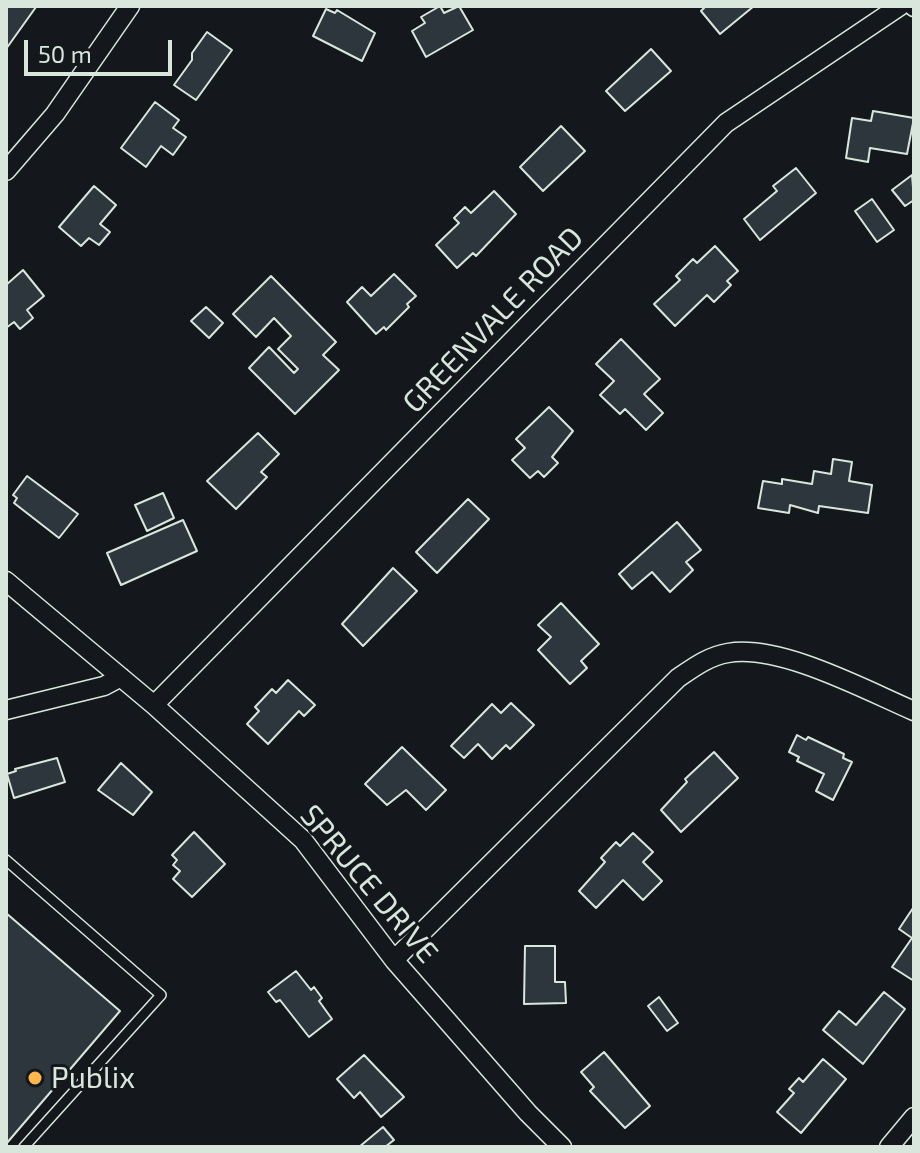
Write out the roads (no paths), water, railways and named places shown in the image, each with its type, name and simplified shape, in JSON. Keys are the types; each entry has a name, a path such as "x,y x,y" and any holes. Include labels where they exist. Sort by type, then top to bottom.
{"street":[{"path":"6,171 55,114 130,6"},
{"name":"GREENVALE ROAD","path":"154,705 726,123 900,6"},
{"name":"SPRUCE DRIVE","path":"6,581 154,705 303,840 394,960 528,1113 562,1147"},
{"path":"394,960 678,678 712,657 747,652 792,660 914,711"},
{"path":"6,710 104,686 121,677"},
{"path":"889,1147 914,1117"}],"lane":[{"path":"6,860 161,995 24,1147"}],"place":[{"name":"Publix","path":"35,1078"}]}
